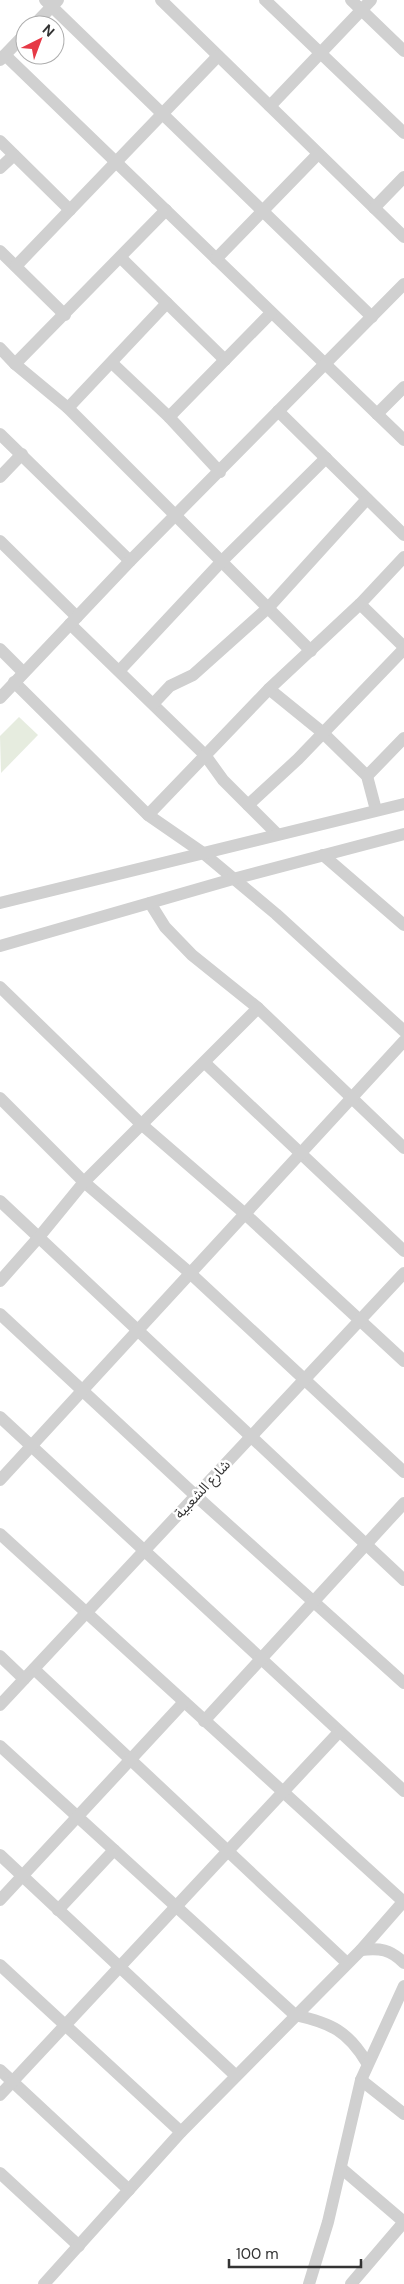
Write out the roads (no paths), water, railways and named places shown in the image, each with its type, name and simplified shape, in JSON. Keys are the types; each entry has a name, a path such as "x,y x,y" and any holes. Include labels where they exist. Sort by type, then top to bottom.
{"street":[{"path":"162,0 404,237"},
{"path":"264,0 404,133"},
{"path":"351,0 404,52"},
{"path":"270,106 371,0"},
{"path":"42,15 52,2 162,114 372,317"},
{"path":"15,44 2,57 117,162 404,440"},
{"path":"16,266 218,56"},
{"path":"0,141 70,210"},
{"path":"0,168 14,154"},
{"path":"216,259 318,154"},
{"path":"374,208 404,177"},
{"path":"15,364 166,210"},
{"path":"0,251 65,314"},
{"path":"121,258 225,360"},
{"path":"0,698 130,561 404,284"},
{"path":"68,408 167,303"},
{"path":"169,417 271,313"},
{"path":"0,348 15,364 68,408 312,651"},
{"path":"112,363 169,417 220,472"},
{"path":"377,414 404,387"},
{"path":"278,411 404,535"},
{"path":"0,434 130,561"},
{"path":"0,477 22,454"},
{"path":"120,670 221,562 326,458"},
{"path":"154,703 170,686 193,675 269,607 367,499"},
{"path":"0,541 120,670 205,755 223,780 277,834"},
{"path":"148,815 270,689 360,604 404,557"},
{"path":"248,805 298,759 404,648 360,604"},
{"path":"0,650 23,672"},
{"path":"14,682 148,815 203,853 276,914 404,1031"},
{"path":"270,689 322,732 368,776 376,810"},
{"path":"368,776 404,738"},
{"path":"0,903 404,804"},
{"path":"0,946 323,854 402,836"},
{"path":"323,854 404,925"},
{"path":"150,902 165,928 192,955 258,1008 404,1148"},
{"path":"0,987 140,1123 244,1213 404,1361"},
{"path":"0,1280 39,1237 84,1182 140,1123 205,1063 258,1008"},
{"path":"0,1480 244,1213 404,1042"},
{"path":"205,1063 404,1251"},
{"path":"0,1098 84,1182 190,1273 404,1472"},
{"path":"0,1201 404,1580"},
{"name":"شارع الشعبية","path":"0,1705 404,1273"},
{"path":"0,1314 196,1496 404,1684"},
{"path":"0,1417 404,1791"},
{"path":"204,1721 404,1503"},
{"path":"0,1534 403,1902 361,1950 235,2075 181,2132 44,2284"},
{"path":"0,1656 24,1679"},
{"path":"34,1669 347,1963"},
{"path":"0,1900 184,1702"},
{"path":"0,2095 339,1732"},
{"path":"0,1746 295,2016 313,2019 337,2028 353,2042 368,2063"},
{"path":"58,1910 114,1850"},
{"path":"0,1855 235,2075"},
{"path":"361,1950 385,1949 393,1953 404,1963"},
{"path":"0,1966 181,2132"},
{"path":"309,2284 362,2080 404,1986"},
{"path":"0,2070 129,2190"},
{"path":"362,2080 402,2109"},
{"path":"340,2168 404,2222 351,2284"},
{"path":"0,2173 80,2246"}]}
